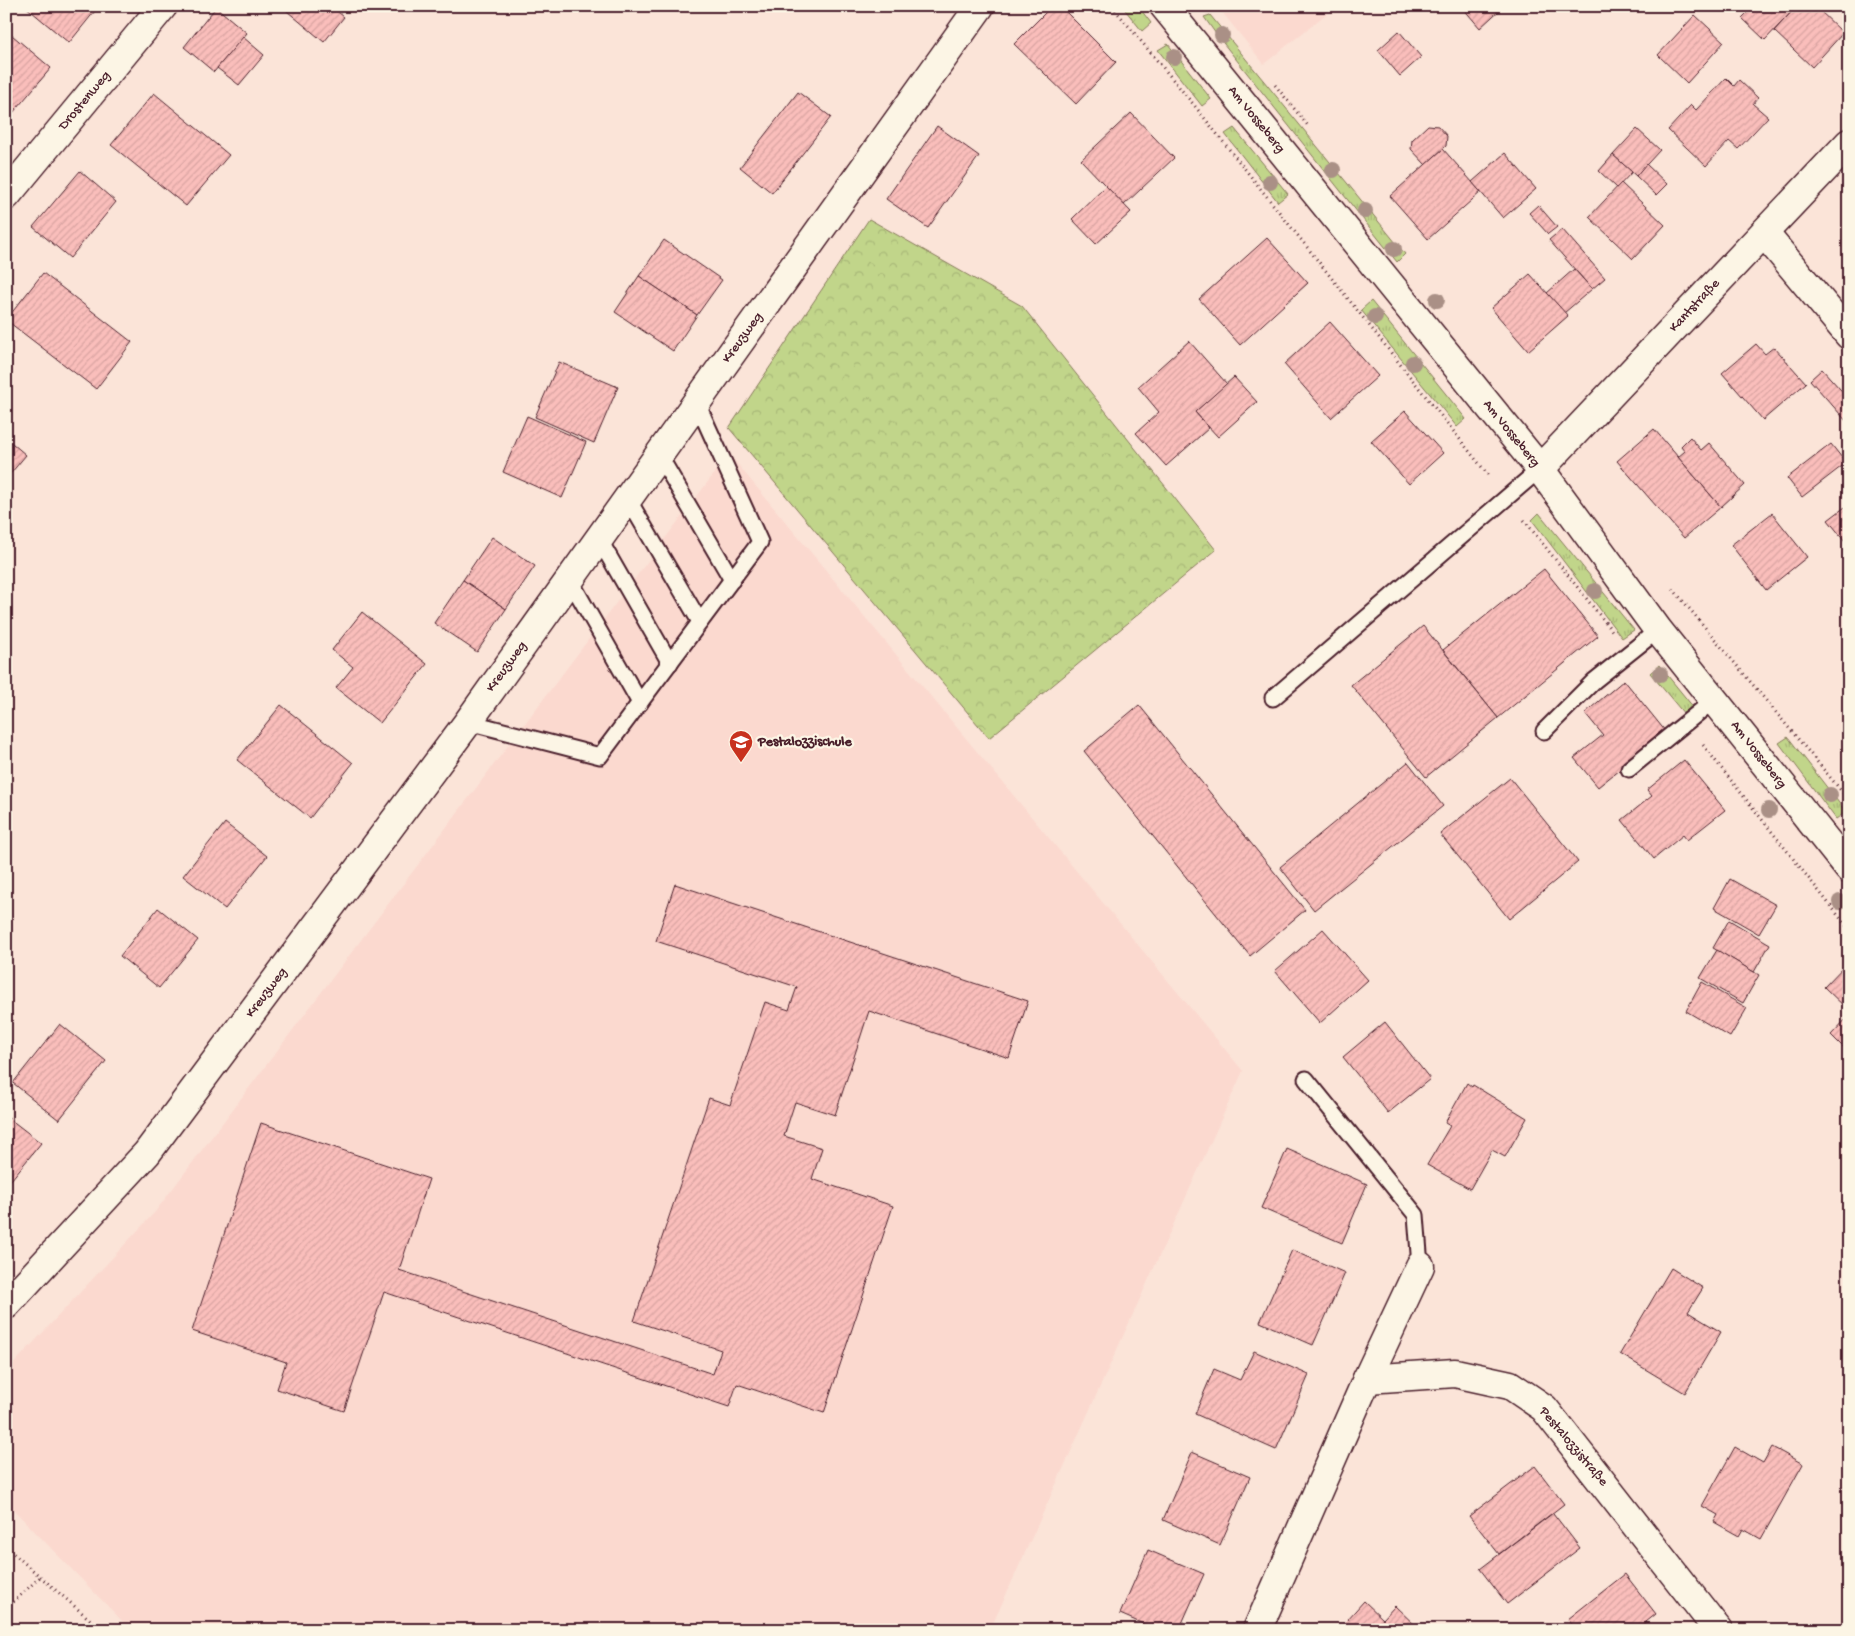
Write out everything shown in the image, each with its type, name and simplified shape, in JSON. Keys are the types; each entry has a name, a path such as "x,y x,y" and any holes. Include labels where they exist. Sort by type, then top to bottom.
{"street":[{"name":"Drostenweg","path":"6,196 163,6"},
{"name":"Kreuzweg","path":"6,1305 147,1153 468,722 980,6"},
{"name":"Am Vosseberg","path":"1164,6 1540,469 1658,630 1849,870"},
{"name":"Kantstraße","path":"1540,469 1849,143"},
{"path":"1764,233 1849,335"},
{"path":"1257,1630 1367,1378 1420,1266"},
{"name":"Pestalozzistraße","path":"1367,1378 1455,1373 1510,1385 1544,1408 1718,1630"}],"lane":[{"path":"468,722 600,756 760,542 697,403"},
{"path":"659,455 732,580"},
{"path":"1273,698 1540,469"},
{"path":"628,499 700,622"},
{"path":"599,539 670,663"},
{"path":"570,580 640,703"},
{"path":"1544,731 1594,681 1658,630"},
{"path":"1629,769 1714,700"},
{"path":"1306,1079 1416,1215 1420,1266"}],"path":[{"path":"1112,6 1194,106 1630,653"},
{"path":"1686,724 1849,929"},
{"path":"6,1547 102,1630"},
{"path":"6,1609 40,1576"}],"shaded area":[{"path":"1217,6 1336,6 1264,64"},
{"name":"Pestalozzischule","path":"729,454 1243,1071 990,1630 131,1630 6,1502 6,1372 155,1212"}],"green space":[{"path":"1122,6 1138,6 1151,23 1142,31"},
{"path":"1210,15 1405,254 1397,262 1216,34 1204,17"},
{"path":"1168,44 1211,99 1202,106 1158,50"},
{"path":"1234,128 1288,194 1278,202 1225,134"},
{"path":"869,219 1022,306 1216,550 989,738 729,428"},
{"path":"1371,301 1466,419 1457,427 1361,310"},
{"path":"1539,513 1634,630 1622,638 1532,520"},
{"path":"1659,665 1694,708 1685,715 1650,673"},
{"path":"1788,737 1846,812 1836,819 1779,743"}],"building":[{"path":"25,6 99,6 69,43"},
{"path":"281,6 331,6 344,17 324,42"},
{"path":"1052,6 1060,6 1116,62 1076,104 1014,44"},
{"path":"1463,6 1504,6 1480,28"},
{"path":"1754,6 1796,7 1765,40 1742,18"},
{"path":"1797,6 1815,6 1843,33 1812,67 1774,31"},
{"path":"216,7 247,33 214,72 184,47"},
{"path":"1695,15 1724,42 1687,83 1658,55"},
{"path":"6,30 51,68 6,121"},
{"path":"1399,31 1421,57 1400,76 1378,50"},
{"path":"243,37 264,55 239,85 217,68"},
{"path":"1726,78 1734,86 1739,80 1758,98 1753,104 1768,117 1738,149 1729,141 1706,166 1668,130 1691,105 1696,110"},
{"path":"798,92 831,117 772,193 740,167"},
{"path":"154,93 229,155 186,206 111,145"},
{"path":"1131,113 1174,158 1124,205 1081,160"},
{"path":"1428,125 1438,126 1447,136 1446,146 1426,165 1411,149 1412,140"},
{"path":"937,126 979,156 928,228 886,199"},
{"path":"1637,129 1660,150 1636,176 1613,155"},
{"path":"1443,149 1481,192 1428,239 1390,196"},
{"path":"1505,153 1536,189 1503,218 1472,182"},
{"path":"1613,155 1632,172 1617,188 1599,171"},
{"path":"1646,164 1667,184 1656,195 1636,176"},
{"path":"80,171 116,202 70,258 33,227"},
{"path":"1621,183 1665,225 1633,259 1589,217"},
{"path":"1106,186 1131,212 1096,244 1072,219"},
{"path":"1538,205 1557,227 1548,234 1529,213"},
{"path":"1562,229 1605,278 1592,289 1549,240"},
{"path":"1267,238 1308,283 1240,345 1199,299"},
{"path":"664,240 722,280 697,315 639,276"},
{"path":"1574,269 1592,289 1564,313 1547,293"},
{"path":"43,273 132,342 96,389 6,320"},
{"path":"1530,274 1568,316 1528,351 1491,308"},
{"path":"639,276 697,315 673,351 615,312"},
{"path":"1330,322 1378,376 1331,418 1284,364"},
{"path":"1189,341 1227,384 1195,412 1209,428 1166,466 1136,433 1159,412 1138,387"},
{"path":"1756,344 1765,354 1774,347 1806,383 1763,420 1722,373"},
{"path":"559,362 618,387 594,443 535,417"},
{"path":"1822,369 1849,399 1848,423 1810,380"},
{"path":"1234,377 1257,402 1218,437 1195,412"},
{"path":"1405,411 1443,453 1409,484 1371,441"},
{"path":"527,416 586,442 562,498 503,472"},
{"path":"1654,429 1721,507 1684,538 1617,461"},
{"path":"1690,437 1701,450 1709,443 1745,485 1721,507 1678,457 1685,451 1681,446"},
{"path":"6,438 26,455 6,479"},
{"path":"1831,444 1846,463 1802,497 1787,478"},
{"path":"1849,504 1849,546 1828,520"},
{"path":"1772,513 1807,557 1766,590 1731,545"},
{"path":"492,537 535,566 506,609 463,580"},
{"path":"1544,569 1598,636 1498,718 1443,650"},
{"path":"463,580 506,609 477,652 434,623"},
{"path":"362,612 427,664 380,723 336,688 353,667 332,650"},
{"path":"1423,626 1498,718 1426,777 1351,685"},
{"path":"1624,680 1666,732 1598,787 1574,758 1603,735 1585,713"},
{"path":"281,705 353,763 310,818 237,760"},
{"path":"1139,705 1305,910 1250,956 1084,751"},
{"path":"1684,760 1725,810 1687,840 1683,835 1654,859 1622,820 1652,796 1647,790"},
{"path":"1408,762 1443,806 1314,910 1280,867"},
{"path":"1510,778 1578,862 1509,919 1440,834"},
{"path":"225,823 267,856 225,909 183,876"},
{"path":"1730,879 1776,905 1759,934 1714,908"},
{"path":"675,884 1028,1001 1009,1058 869,1011 835,1115 795,1102 784,1136 822,1148 812,1179 893,1206 824,1413 737,1384 729,1407 384,1292 344,1411 277,1389 286,1362 192,1331 261,1123 429,1179 399,1270 713,1374 721,1350 634,1321 709,1098 730,1105 765,1002 789,1010 797,987 656,941"},
{"path":"158,908 198,940 159,988 120,956"},
{"path":"1729,920 1770,944 1754,972 1713,948"},
{"path":"1323,929 1368,980 1320,1023 1275,971"},
{"path":"1717,950 1759,975 1743,1003 1700,978"},
{"path":"1849,961 1849,1011 1824,987"},
{"path":"1702,982 1747,1008 1730,1037 1686,1011"},
{"path":"1849,1016 1849,1053 1831,1035"},
{"path":"1385,1022 1430,1079 1388,1113 1343,1057"},
{"path":"60,1024 106,1061 59,1120 13,1083"},
{"path":"1467,1083 1527,1118 1505,1157 1492,1150 1470,1189 1427,1165 1450,1126 1445,1123"},
{"path":"6,1116 41,1143 7,1185 6,1184"},
{"path":"1287,1149 1367,1184 1342,1243 1261,1208"},
{"path":"1292,1250 1345,1273 1313,1345 1260,1322"},
{"path":"1671,1268 1703,1288 1688,1312 1721,1332 1685,1393 1620,1354"},
{"path":"1254,1351 1309,1375 1276,1450 1195,1414 1214,1369 1240,1380"},
{"path":"1735,1447 1763,1463 1772,1447 1803,1464 1761,1539 1743,1529 1739,1536 1714,1522 1718,1515 1702,1506"},
{"path":"1192,1452 1250,1477 1220,1545 1163,1520"},
{"path":"1535,1466 1564,1504 1499,1554 1469,1516"},
{"path":"1553,1513 1580,1548 1507,1604 1480,1569"},
{"path":"1148,1550 1204,1574 1179,1630 1157,1630 1120,1614"},
{"path":"1625,1574 1656,1614 1636,1630 1576,1630 1568,1619"},
{"path":"1364,1601 1383,1619 1395,1606 1420,1630 1338,1630"}],"place":[{"name":"Pestalozzischule","path":"741,763"}]}
